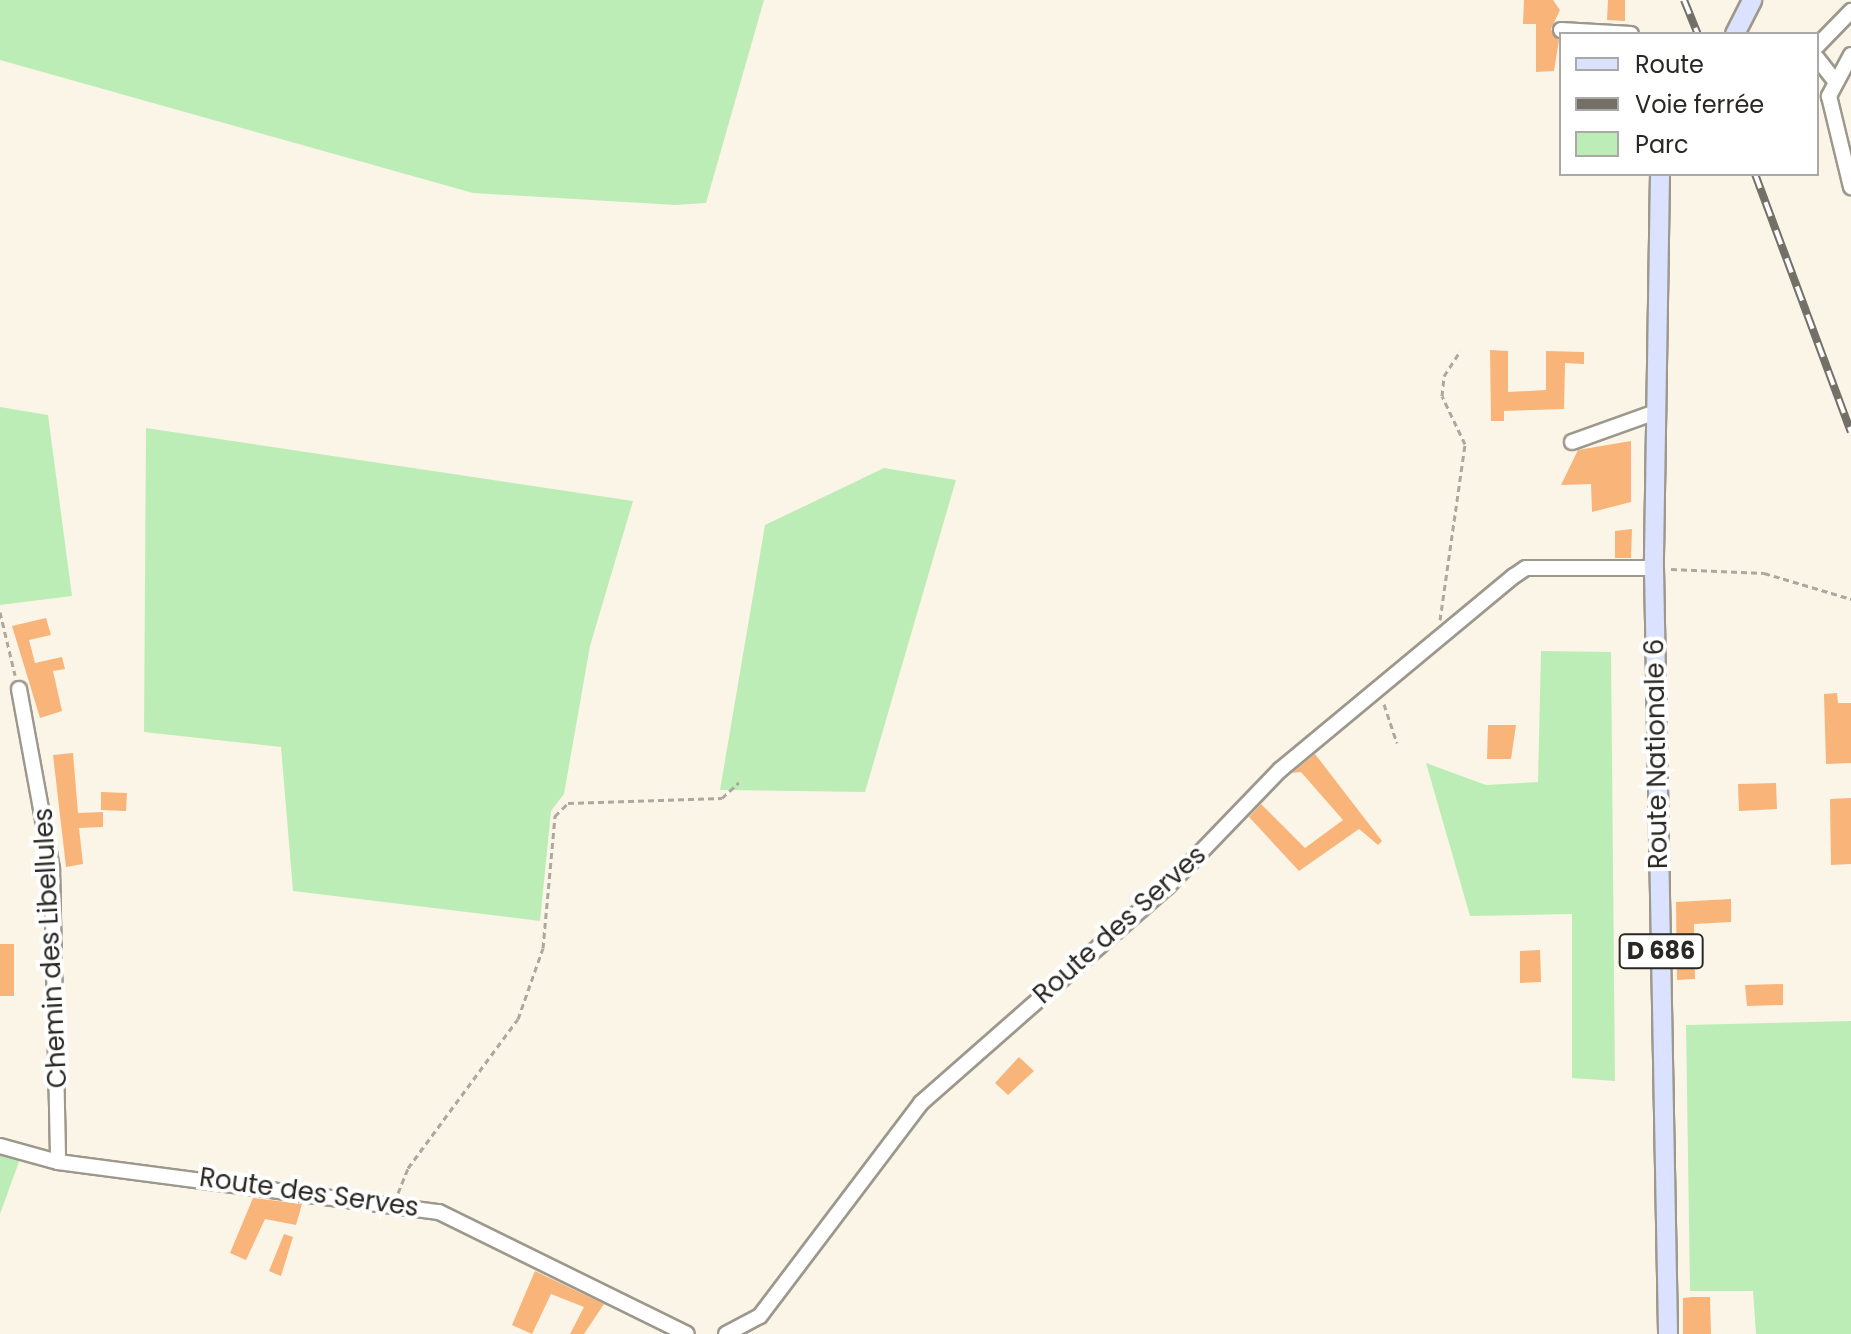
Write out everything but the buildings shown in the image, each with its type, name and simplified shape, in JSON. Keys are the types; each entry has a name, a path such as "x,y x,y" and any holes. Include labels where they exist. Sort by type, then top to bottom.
{"main road":[{"path":"1736,32 1752,0"},
{"name":"Route Nationale 6","path":"1660,176 1653,413 1654,568 1668,1334"}],"street":[{"path":"1819,44 1851,11"},
{"path":"1561,30 1596,32"},
{"path":"1851,55 1829,96 1851,187"},
{"path":"1819,61 1835,81"},
{"path":"1572,442 1653,413"},
{"name":"Route des Serves","path":"726,1334 760,1316 921,1103 1167,887 1270,779 1378,688 1526,568 1654,568"},
{"name":"Chemin des Libellules","path":"19,689 52,869 58,1162"},
{"name":"Route des Serves","path":"0,1146 58,1162 395,1200 439,1212 687,1334"}],"path":[{"path":"1443,635 1465,444 1442,396 1444,376 1460,351"},
{"path":"1654,568 1764,573 1851,599"},
{"path":"0,612 19,689"},
{"path":"1378,688 1397,743"},
{"path":"395,1200 408,1168 518,1019 543,948 555,816 568,803 722,798 739,782"}],"green space":[{"path":"0,0 764,0 706,203 675,205 473,193 0,60"},
{"path":"0,407 48,415 72,596 0,605"},
{"path":"146,428 633,501 590,646 564,794 551,811 540,921 293,891 281,747 144,732"},
{"path":"884,468 956,480 865,792 720,790 765,525"},
{"path":"1541,651 1611,652 1615,1081 1572,1078 1572,914 1470,916 1426,763 1486,785 1538,782"},
{"path":"1851,1021 1851,1334 1756,1334 1753,1291 1690,1291 1686,1025"},
{"path":"0,1154 20,1159 0,1214"}],"railway":[{"path":"1684,0 1697,32"},
{"path":"1756,176 1851,432"}]}
